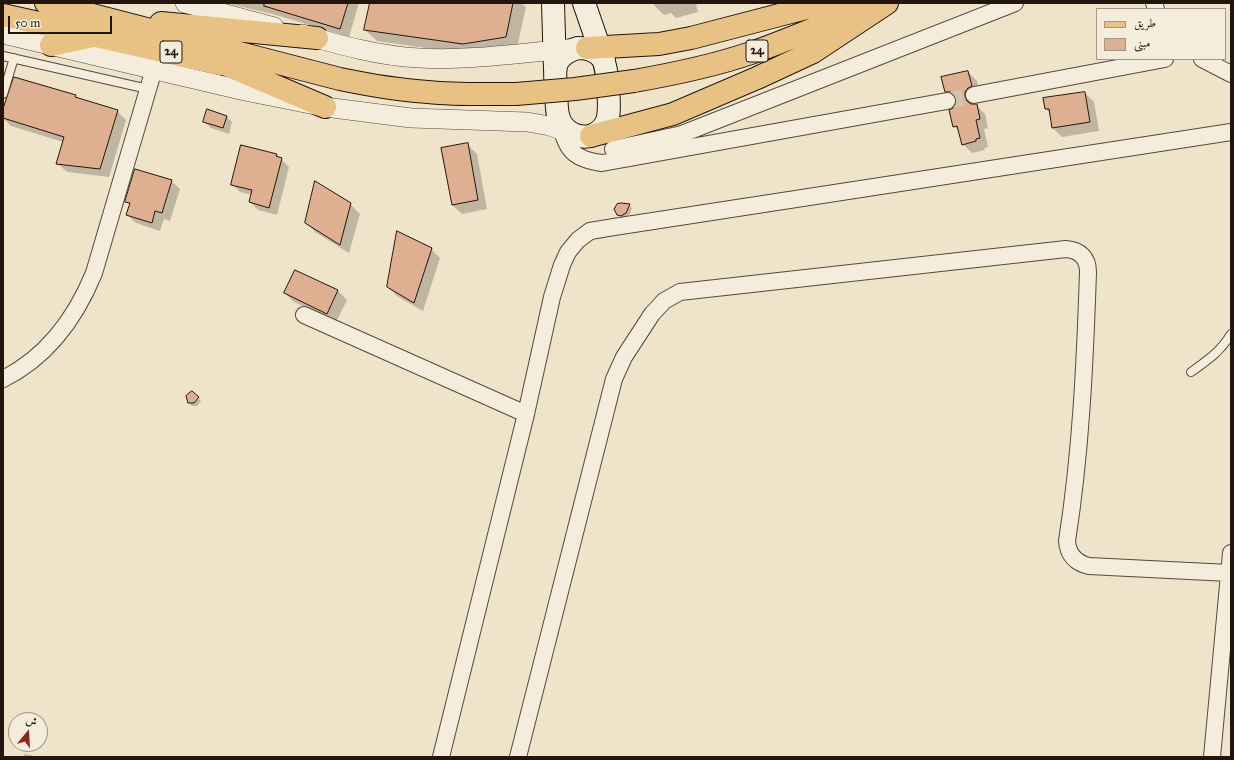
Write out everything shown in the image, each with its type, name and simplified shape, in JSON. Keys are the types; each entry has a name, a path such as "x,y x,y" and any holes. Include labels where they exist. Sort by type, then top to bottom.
{"main road":[{"name":"24","path":"46,3 100,27 224,64 288,75 340,80 399,90 428,93 516,94 575,89 634,81 712,65 786,40 874,3"},
{"path":"51,45 100,27 73,3"},
{"path":"553,3 555,60 591,134"},
{"path":"584,3 592,51 607,73 591,134"},
{"path":"555,60 558,62 563,55 570,50 592,51 659,44 691,38 814,6 843,4 858,6 874,3"},
{"path":"591,134 673,114 785,65 813,52 887,3"},
{"name":"24","path":"3,15 100,27 126,24 340,80"},
{"path":"126,24 183,24 317,38"},
{"path":"224,64 325,107"}],"street":[{"path":"185,3 372,52 418,58 555,60"},
{"path":"3,34 246,91 325,107 411,118 527,122 591,134 682,134 1015,3"},
{"path":"974,95 1160,60"},
{"path":"1204,60 1231,74"},
{"path":"3,379 23,367 53,340 66,325 87,291 94,273 154,69"},
{"path":"591,134 947,101"},
{"path":"441,757 526,414 552,298 562,265 568,252 578,240 590,231 1231,132"},
{"path":"518,757 614,379 630,347 654,310 664,301 680,292 1066,249 1076,251 1084,257 1088,267 1088,272 1084,375 1080,429 1067,541 1070,553 1078,562 1089,566 1229,573"},
{"path":"304,315 526,414"},
{"path":"1212,757 1231,554"}],"lane":[{"path":"3,56 148,89"},
{"path":"3,94 14,58"},
{"path":"1191,372 1212,358 1222,348 1231,334"}],"building":[{"path":"265,3 348,3 340,29 264,6"},
{"path":"370,3 513,3 506,37 463,44 364,30"},
{"path":"968,71 972,86 965,92 965,96 967,101 971,104 977,104 980,119 976,120 980,138 976,139 976,141 962,145 957,126 953,127 949,110 956,105 956,99 951,92 945,92 941,77"},
{"path":"14,77 76,95 75,97 118,110 100,169 56,164 64,137 3,118 3,109"},
{"path":"1085,92 1090,122 1052,128 1049,109 1045,109 1043,98"},
{"path":"207,109 227,116 223,128 203,122"},
{"path":"468,143 478,200 452,205 441,148"},
{"path":"241,145 277,154 276,156 282,158 269,208 249,202 252,190 231,185"},
{"path":"135,169 172,180 162,213 155,211 152,223 126,215 130,203 125,202"},
{"path":"315,181 351,203 340,245 305,223"},
{"path":"617,204 630,204 626,213 621,216 617,215 614,209"},
{"path":"397,231 432,248 414,303 387,287"},
{"path":"295,270 338,290 327,314 284,293"},
{"path":"192,391 199,397 194,403 188,403 186,396"}],"tunnel":[{"path":"947,101 974,95"}]}
